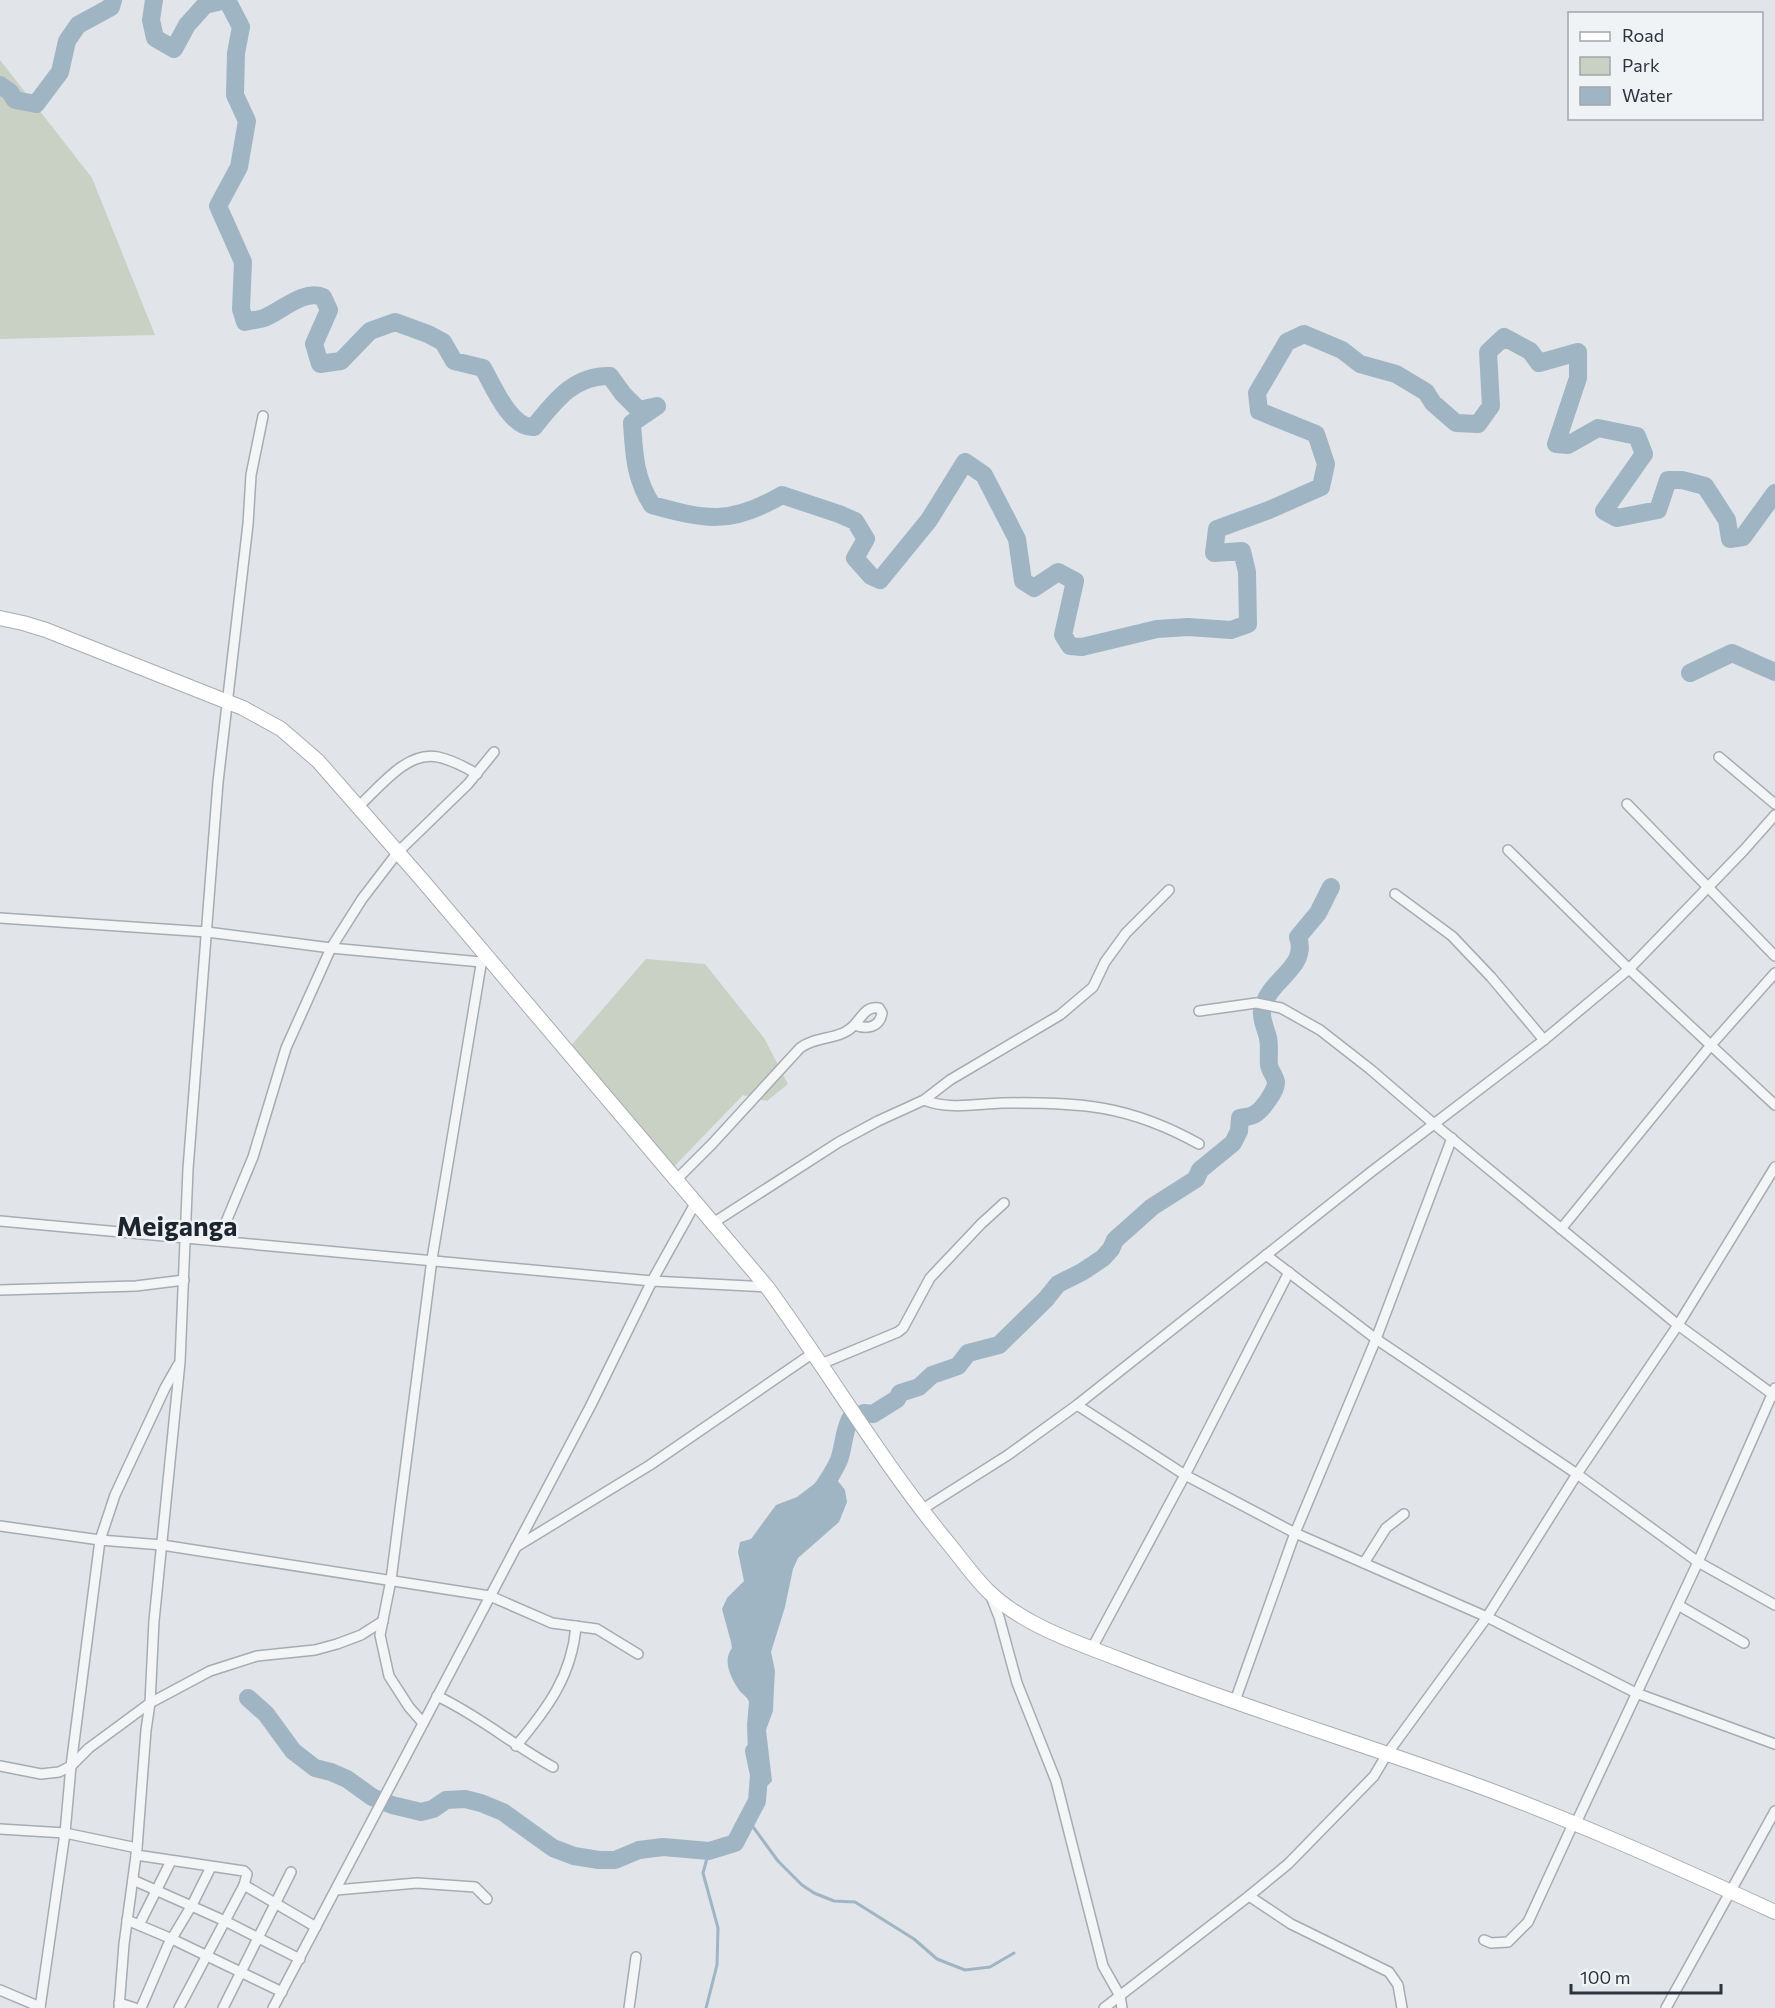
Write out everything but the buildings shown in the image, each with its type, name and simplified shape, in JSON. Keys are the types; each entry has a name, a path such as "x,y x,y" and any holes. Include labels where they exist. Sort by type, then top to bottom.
{"street":[{"path":"135,2008 119,2006 136,1852 150,1703 154,1621 180,1362 188,1169 227,701 248,524 251,475 263,416"},
{"path":"0,618 46,630 253,712 281,729 318,761 398,852 482,958 677,1179 767,1287 921,1510 989,1592 1025,1618 1092,1648 1234,1701 1453,1776 1575,1823 1775,1912"},
{"path":"218,1241 253,1157 286,1048 331,948 362,899 398,852 477,774 494,752"},
{"path":"358,807 393,774 418,758 439,757 477,774"},
{"path":"1719,757 1775,804"},
{"path":"1627,804 1775,956"},
{"path":"921,1510 1008,1455 1077,1405 1266,1255 1545,1040 1629,969 1775,815"},
{"path":"1508,850 1629,969 1775,1105"},
{"path":"713,1223 848,1137 924,1100 950,1080 1060,1015 1093,987 1105,962 1126,933 1169,890"},
{"path":"1395,894 1452,936 1545,1040"},
{"path":"0,918 207,932 331,948 482,958"},
{"path":"423,1723 409,1707 389,1676 380,1635 391,1580 432,1259 482,958"},
{"path":"1561,1229 1711,1045 1775,973"},
{"path":"1199,1011 1248,1003 1281,1008 1320,1030 1678,1325 1774,1392 1698,1562 1528,1922 1508,1942 1491,1943 1484,1940"},
{"path":"677,1179 800,1048 814,1040 844,1033 855,1025"},
{"path":"924,1100 948,1107 1065,1102 1104,1107 1153,1121 1199,1144"},
{"path":"1234,1701 1295,1533 1376,1339 1452,1138"},
{"path":"1104,2008 1288,1864 1374,1776 1387,1754 1487,1617 1576,1474 1678,1325 1775,1167"},
{"path":"273,2008 591,1404 652,1281 696,1202"},
{"path":"516,1547 817,1359 898,1332 921,1292 942,1263 1004,1203"},
{"path":"0,1221 652,1281 767,1287"},
{"path":"1266,1255 1376,1339 1576,1474 1698,1562 1775,1605"},
{"path":"1092,1648 1185,1475 1288,1272"},
{"path":"0,1290 136,1286 184,1280"},
{"path":"0,1990 40,2007 65,1833 71,1766 100,1540 115,1495 165,1388 180,1362"},
{"path":"1077,1405 1185,1475 1295,1533 1487,1617 1636,1693 1775,1744"},
{"path":"1364,1563 1386,1528 1404,1514"},
{"path":"0,1527 100,1540 162,1545 489,1596 552,1623 597,1629 638,1654"},
{"path":"989,1592 999,1617 1017,1683 1062,1801 1103,1966 1120,1996 1122,2008"},
{"path":"1678,1605 1744,1642"},
{"path":"0,1766 41,1774 59,1772 71,1766 89,1748 150,1703 210,1671 256,1656 315,1650 337,1644 361,1635 383,1621"},
{"path":"516,1746 556,1693 573,1653 576,1626"},
{"path":"437,1696 481,1720 516,1746 553,1767"},
{"path":"1666,2008 1775,1811"},
{"path":"0,1829 65,1833 171,1860 246,1872 244,1885 179,2008"},
{"path":"139,1925 171,1860"},
{"path":"141,2008 172,1939 211,1867"},
{"path":"223,2008 291,1872"},
{"path":"133,1880 192,1905 300,1959"},
{"path":"336,1890 426,1884 475,1887 487,1899"},
{"path":"244,1885 316,1927"},
{"path":"1249,1896 1291,1924 1389,1972 1398,1985 1402,2008"},
{"path":"127,1920 282,1992"},
{"path":"629,2008 636,1957"}],"green space":[{"path":"0,60 92,178 155,335 0,339"},
{"path":"646,959 705,964 764,1038 788,1084 767,1101 743,1095 665,1176 562,1056"}],"water":[{"path":"822,1478 838,1481 845,1490 847,1502 839,1522 798,1558 793,1569 785,1607 771,1652 775,1671 773,1711 766,1730 772,1781 767,1786 762,1786 748,1751 749,1702 739,1690 729,1669 728,1658 732,1648 722,1609 727,1598 744,1581 738,1552 740,1542 751,1539 776,1505 797,1497"}],"waterway":[{"path":"0,85 10,92 15,100 36,104 60,72 67,41 78,25 111,7 113,0"},
{"path":"154,0 151,20 155,38 174,49 187,25 205,5 226,0"},
{"path":"227,0 241,27 236,53 235,95 247,121 239,167 218,206 243,262 241,309 245,322 264,318 300,298 315,295 323,297 329,310 314,344 320,364 341,361 370,331 395,322 428,334 443,342 454,361 483,368 510,414 526,426 534,427 558,399 576,385 597,377 610,376 639,410 657,406 632,423 639,476 652,505 688,514 718,517 748,511 782,495 855,521 866,539 855,558 871,576 880,580 929,520 965,462 984,475 1017,539 1023,581 1034,588 1058,572 1075,581 1063,635 1070,646 1082,647 1157,629 1188,627 1231,630 1248,624 1247,572 1242,551 1214,553 1217,529 1269,510 1321,487 1326,464 1316,434 1259,411 1257,393 1287,342 1304,334 1342,350 1360,364 1396,374 1426,392 1433,403 1456,423 1478,424 1491,406 1488,352 1504,337 1530,351 1539,363 1578,352 1578,378 1556,444 1568,445 1598,428 1637,436 1644,454 1604,511 1617,518 1658,510 1668,480 1682,480 1705,486 1727,520 1730,539 1743,537 1775,493"},
{"path":"1690,673 1732,653 1775,672"},
{"path":"816,1497 839,1460 850,1419 864,1413 873,1414 897,1399 900,1393 919,1387 932,1375 958,1366 968,1353 999,1345 1046,1299 1058,1284 1103,1258 1115,1240 1152,1207 1196,1179 1200,1170 1233,1143 1239,1131 1240,1118 1251,1116 1260,1110 1276,1086 1269,1065 1269,1041 1262,1018 1266,1000 1293,966 1300,948 1298,937 1318,913 1331,887"},
{"path":"248,1698 266,1714 293,1751 315,1768 347,1779 372,1797 421,1812 433,1809 446,1800 465,1799 481,1803 503,1812 553,1848 574,1856 599,1860 615,1860 639,1850 663,1847 709,1851 735,1843 757,1801 759,1775 754,1751"},
{"path":"748,1820 778,1861 802,1885 834,1901 855,1902 914,1939 937,1959 965,1970 990,1967 1014,1953"},
{"path":"706,2008 717,1965 718,1928 703,1873 709,1851"}],"district":[{"name":"Meiganga","path":"177,1225"}]}
